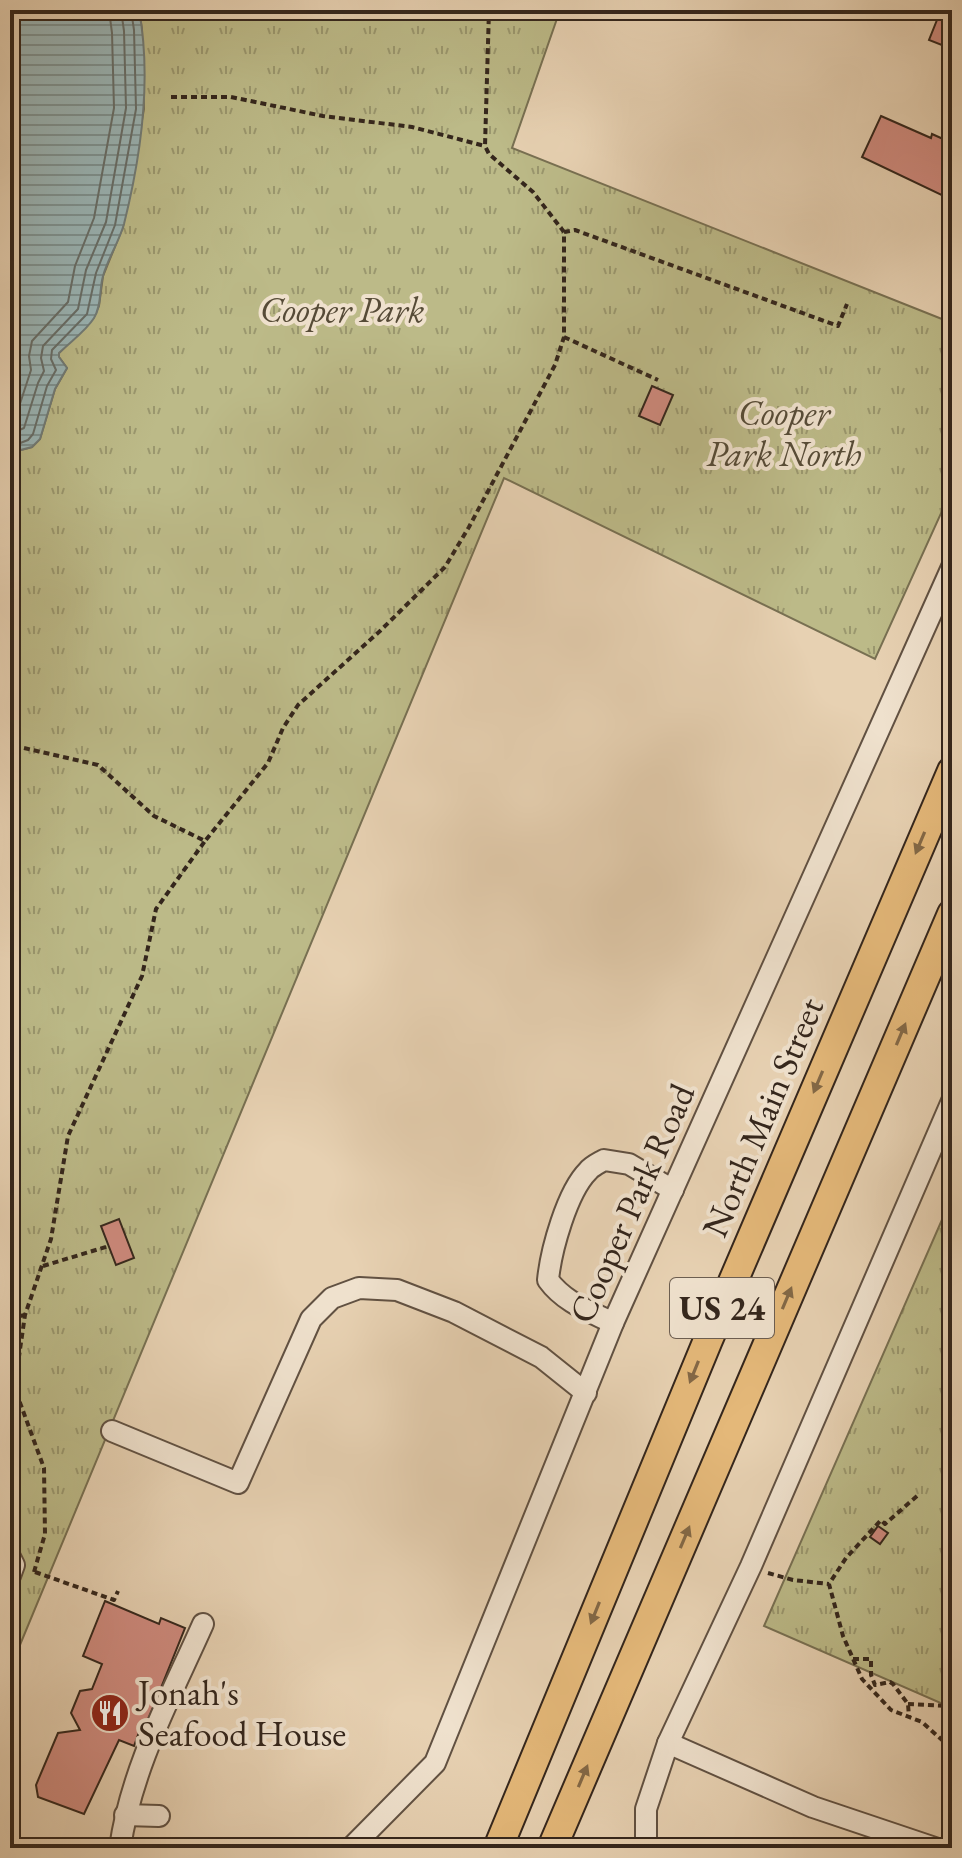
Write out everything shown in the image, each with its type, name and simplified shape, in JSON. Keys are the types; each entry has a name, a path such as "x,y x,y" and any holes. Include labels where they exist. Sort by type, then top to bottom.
{"highway":[{"name":"North Main Street","path":"498,1848 708,1340 952,771"},
{"name":"US 24","path":"552,1848 952,914"}],"street":[{"name":"Cooper Park Road","path":"351,1848 435,1763 613,1323 952,567"},
{"path":"646,1848 646,1809 668,1743 751,1566 952,1101"},
{"path":"613,1323 576,1305 555,1290 548,1280 549,1263 572,1195 588,1170 604,1160 629,1164 673,1190"},
{"path":"112,1431 238,1483 311,1319 332,1298 359,1288 397,1290 454,1312 541,1357 586,1393"},
{"path":"120,1848 134,1782 203,1624"},
{"path":"668,1743 813,1807 935,1848"},
{"path":"125,1815 159,1816"}],"path":[{"path":"34,1572 45,1534 44,1468 19,1400 16,1377 25,1315 51,1239 68,1136 142,976 156,909 205,841 268,763 298,705 445,567 555,365 564,337 564,232 533,192 489,154 485,146 489,10"},
{"path":"171,97 231,97 323,116 412,127 485,146"},
{"path":"564,232 575,230 838,326 847,304"},
{"path":"564,337 658,380"},
{"path":"24,748 98,765 154,816 205,841"},
{"path":"43,1266 109,1246"},
{"path":"10,1318 25,1315"},
{"path":"917,1496 883,1526 881,1520 846,1558 829,1584 835,1613 862,1679 891,1710 922,1722 952,1749"},
{"path":"11,1566 114,1600 118,1591"},
{"path":"751,1566 793,1580 829,1584"},
{"path":"853,1659 871,1659 871,1675 875,1685 890,1682 908,1704 909,1717"},
{"path":"908,1704 947,1706 952,1710"}],"green space":[{"name":"Cooper Park","path":"139,10 560,10 512,148 952,323 952,489 875,659 504,478 10,1669 10,458 17,451 32,447 40,439 55,389 67,368 59,353 93,319 99,306 103,276 123,227 144,109"},
{"path":"941,1222 952,1245 952,1708 764,1626"}],"water":[{"path":"10,10 139,10 145,63 143,118 135,172 124,224 103,276 97,313 59,353 67,368 55,389 40,439 32,447 17,451 10,458"}],"building":[{"path":"941,10 952,10 952,49 929,40"},
{"path":"881,116 931,138 932,134 952,143 952,200 862,157"},
{"path":"652,386 673,395 660,425 639,416"},
{"path":"119,1219 134,1258 116,1265 101,1226"},
{"path":"878,1526 888,1533 880,1544 870,1537"},
{"path":"105,1601 159,1624 161,1618 185,1628 146,1725 142,1724 134,1746 119,1740 84,1814 38,1797 36,1785 58,1733 80,1730 71,1713 80,1691 92,1689 102,1664 83,1656"}],"place":[{"name":"Jonah's Seafood House","path":"110,1713"}],"park label":[{"name":"Cooper Park North","path":"784,432"}]}
